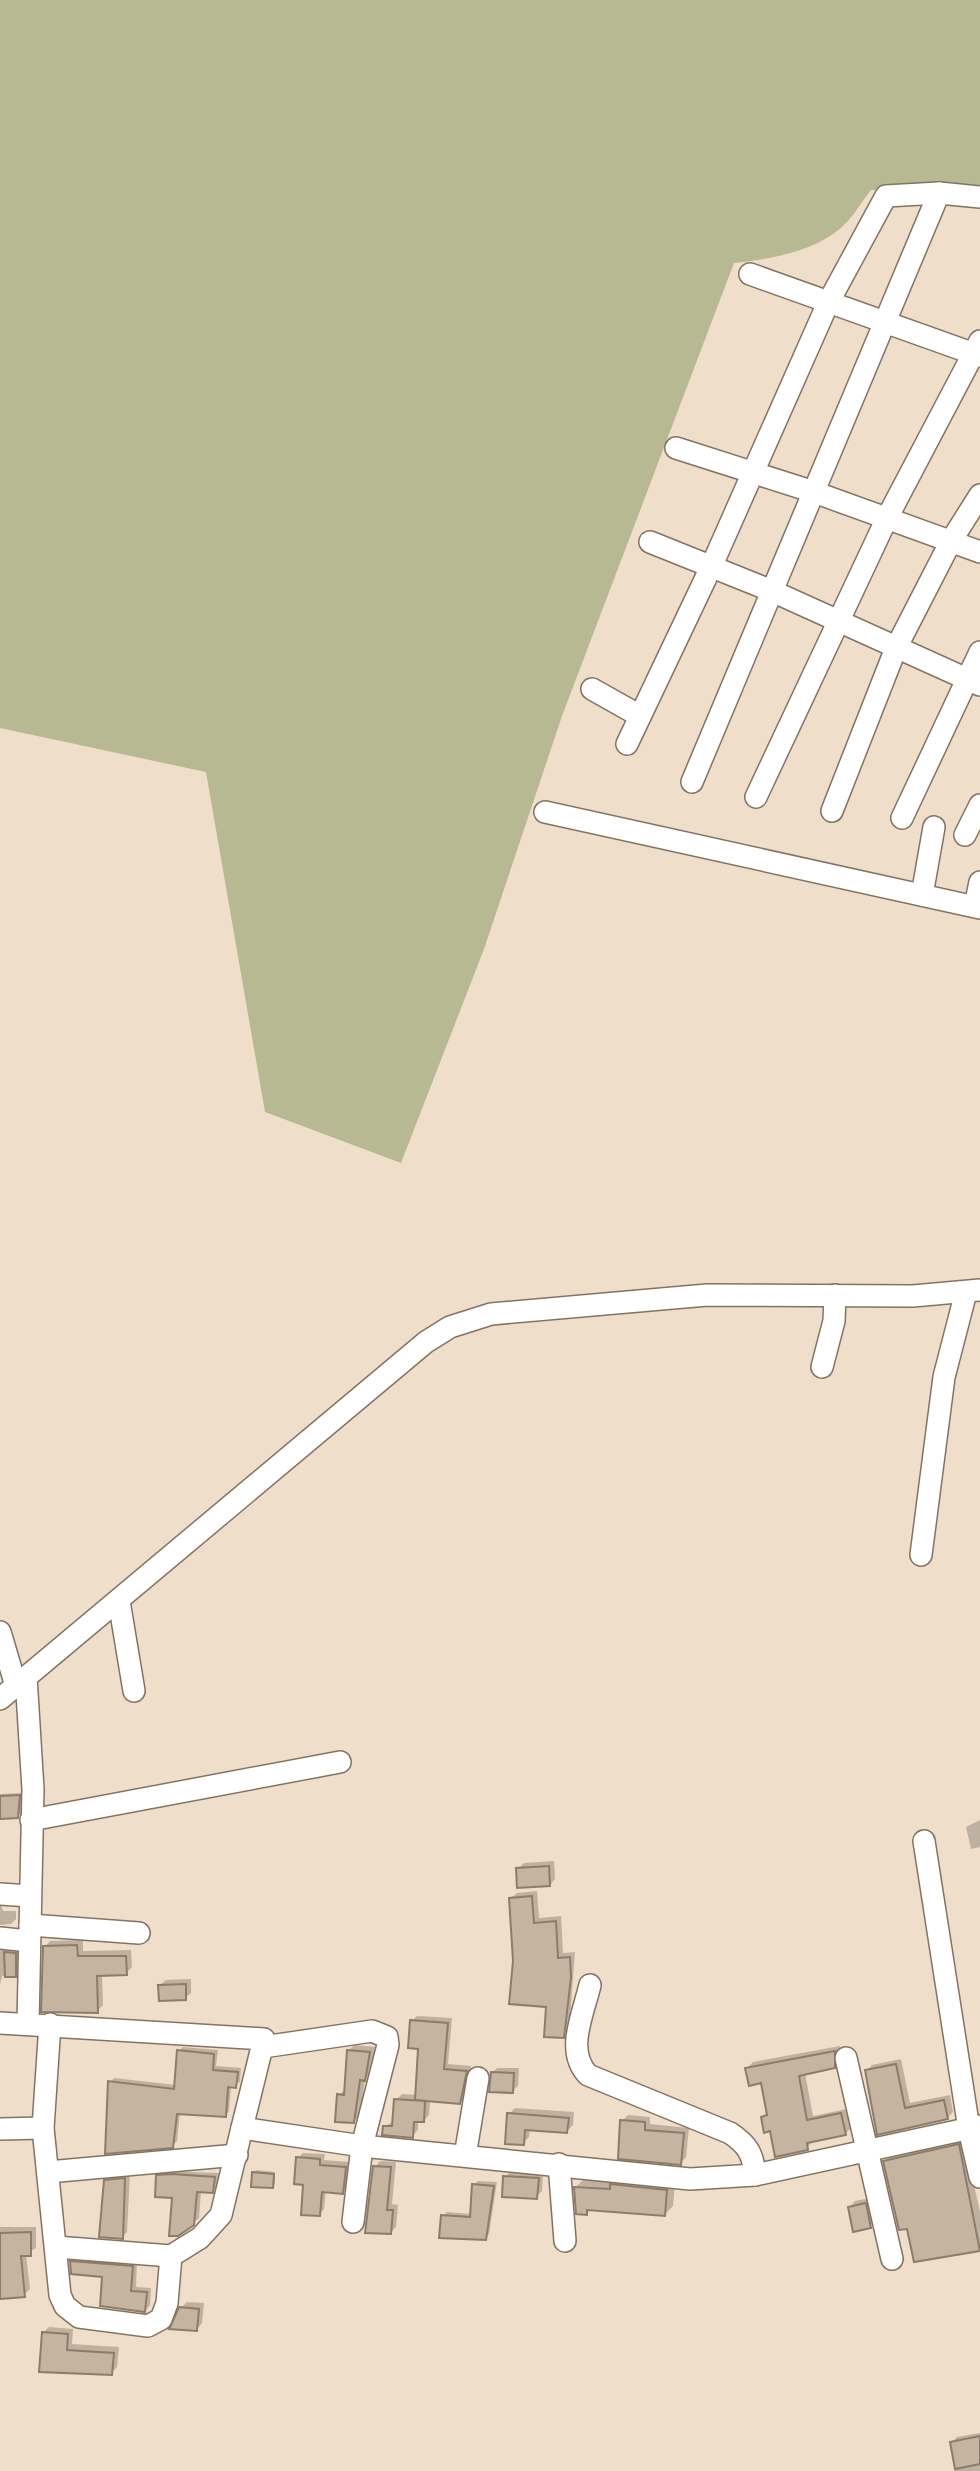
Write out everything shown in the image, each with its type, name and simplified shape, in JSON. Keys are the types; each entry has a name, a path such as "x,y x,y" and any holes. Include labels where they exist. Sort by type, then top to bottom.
{"street":[{"path":"627,744 712,565 828,303 886,196 939,193 980,197"},
{"path":"692,782 939,193"},
{"path":"750,274 828,303 978,350 887,518 756,797"},
{"path":"676,448 814,492 980,552"},
{"path":"832,811 896,648 951,541 980,495"},
{"path":"650,542 712,565 973,681"},
{"path":"902,818 973,681 980,652"},
{"path":"592,689 640,716"},
{"path":"965,835 980,805"},
{"path":"545,811 977,907 980,882"},
{"path":"922,895 934,827"},
{"path":"14,1687 426,1342 450,1327 491,1314 680,1297 973,1291 944,1377 921,1555"},
{"path":"822,1367 834,1321 835,1295"},
{"path":"119,1601 134,1691"},
{"path":"0,1632 14,1687 33,1789 28,2024"},
{"path":"31,1820 341,1762"},
{"path":"924,1841 975,2128 980,2177"},
{"path":"0,1894 30,1896"},
{"path":"0,1938 29,1933 139,1933"},
{"path":"590,1985 574,2052 578,2064 588,2075 730,2133 744,2142 753,2155 755,2175"},
{"path":"0,2023 264,2039 221,2215 200,2238 171,2256 56,2246"},
{"path":"50,2024 43,2128 60,2295 65,2306 79,2317 148,2326 161,2319 167,2303 171,2256"},
{"path":"263,2047 372,2031 387,2037 388,2045 362,2146 353,2222"},
{"path":"846,2058 892,2259"},
{"path":"465,2156 478,2078"},
{"path":"0,2129 43,2128"},
{"path":"242,2128 362,2146 690,2179 755,2175 975,2128"},
{"path":"48,2172 237,2155"},
{"path":"559,2164 565,2241"}],"green space":[{"path":"0,0 980,0 980,190 871,190 847,222 823,240 779,256 734,263 562,716 484,949 401,1163 265,1112 206,772 0,728"}],"building":[{"path":"20,1795 18,1818 0,1819 0,1796"},
{"path":"549,1866 550,1886 517,1888 516,1868"},
{"path":"532,1896 534,1923 556,1921 558,1958 570,1957 571,1977 564,2038 544,2037 546,2007 509,2004 513,1961 509,1898"},
{"path":"77,1945 78,1956 126,1956 127,1975 97,1976 98,2013 41,2012 43,1946"},
{"path":"4,1952 16,1953 16,1977 5,1977"},
{"path":"186,1984 186,2000 159,2001 158,1985"},
{"path":"410,2020 448,2023 444,2069 467,2071 460,2104 415,2100 418,2049 408,2048"},
{"path":"177,2050 214,2054 213,2070 238,2072 236,2088 228,2087 226,2117 177,2114 173,2148 105,2154 108,2081 174,2089"},
{"path":"347,2050 370,2052 365,2081 360,2080 354,2123 335,2122 337,2094 344,2095"},
{"path":"835,2051 835,2068 799,2076 807,2120 841,2113 846,2135 807,2143 808,2150 775,2157 770,2131 764,2133 761,2117 767,2115 761,2083 749,2086 745,2068"},
{"path":"896,2064 905,2108 944,2100 948,2119 877,2135 865,2070"},
{"path":"491,2072 514,2073 513,2093 489,2092"},
{"path":"394,2099 425,2101 424,2122 414,2122 413,2138 382,2135 383,2126 392,2126"},
{"path":"507,2113 569,2118 567,2133 525,2130 524,2145 505,2144"},
{"path":"620,2120 645,2122 645,2130 684,2133 681,2165 618,2159"},
{"path":"959,2144 980,2251 914,2262 907,2229 899,2230 883,2161"},
{"path":"296,2157 320,2159 320,2165 346,2167 343,2194 322,2192 320,2216 301,2215 303,2185 294,2184"},
{"path":"373,2166 391,2167 387,2210 393,2210 391,2234 365,2233"},
{"path":"252,2172 274,2174 273,2188 251,2187"},
{"path":"156,2175 215,2177 213,2193 197,2192 194,2225 178,2236 169,2236 172,2198 155,2197"},
{"path":"503,2176 539,2178 537,2199 502,2197"},
{"path":"125,2178 123,2239 99,2237 104,2180"},
{"path":"472,2184 494,2186 486,2240 439,2238 441,2215 470,2217"},
{"path":"610,2184 667,2190 665,2216 587,2210 587,2215 576,2214 574,2187 610,2189"},
{"path":"866,2203 871,2228 853,2232 848,2207"},
{"path":"31,2232 31,2256 21,2256 25,2297 0,2299 0,2233"},
{"path":"70,2261 133,2266 131,2291 147,2292 145,2312 100,2306 102,2277 71,2274"},
{"path":"179,2307 199,2309 197,2331 169,2329"},
{"path":"42,2332 68,2334 67,2350 114,2353 112,2375 39,2372"},
{"path":"980,2436 980,2464 955,2469 950,2442"}]}
